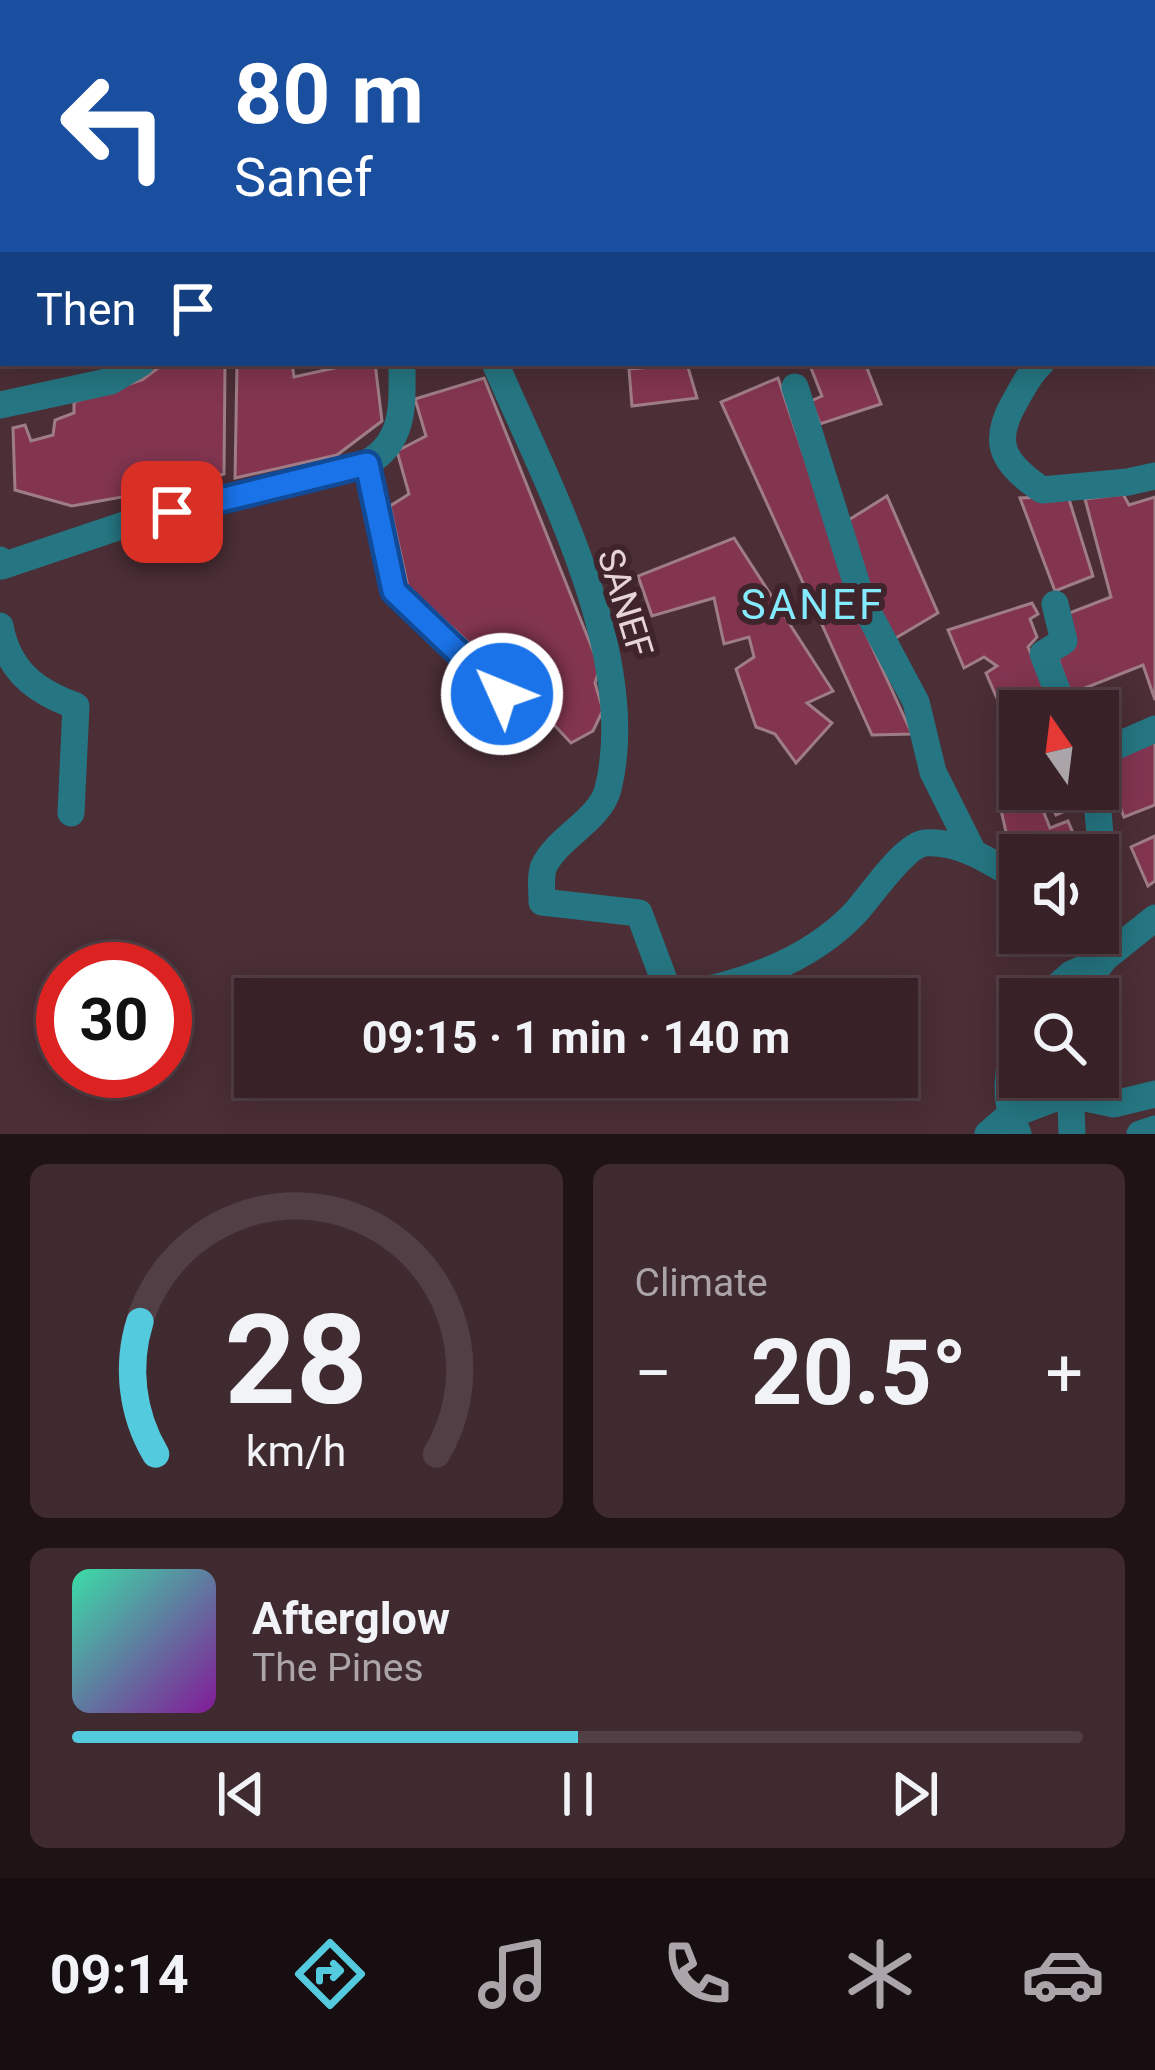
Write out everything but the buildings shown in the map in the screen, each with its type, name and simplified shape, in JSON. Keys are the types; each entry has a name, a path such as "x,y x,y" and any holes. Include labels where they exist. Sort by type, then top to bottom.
{"street":[{"path":"1,414 111,381 136,366"},
{"path":"1,569 133,522 367,464 385,453 396,428 402,411 402,366"},
{"name":"SANEF","path":"496,366 606,638 617,725 607,795 543,867 542,902 639,913 670,996 713,990 824,944 906,851 924,843 972,850 999,866"},
{"path":"1039,366 1001,425 1002,447 1014,467 1042,490 1155,476"},
{"path":"795,387 862,602 916,702 933,772 972,850"},
{"path":"367,464 394,591 502,694"},
{"path":"1055,604 1064,641 1043,654 1057,690"},
{"path":"0,626 5,653 25,678 76,706 71,813"},
{"path":"1119,745 1155,729"},
{"path":"1119,939 1155,918"},
{"path":"1067,978 1097,954"},
{"path":"1099,1098 1114,1103 1155,1094"},
{"path":"988,1134 1014,1125 1048,1098"},
{"path":"1067,1098 1072,1134"},
{"path":"1140,1134 1155,1129"}],"district":[{"name":"SANEF","path":"813,604"}],"route":[{"path":"172,512 367,464 394,591 502,694"}]}
